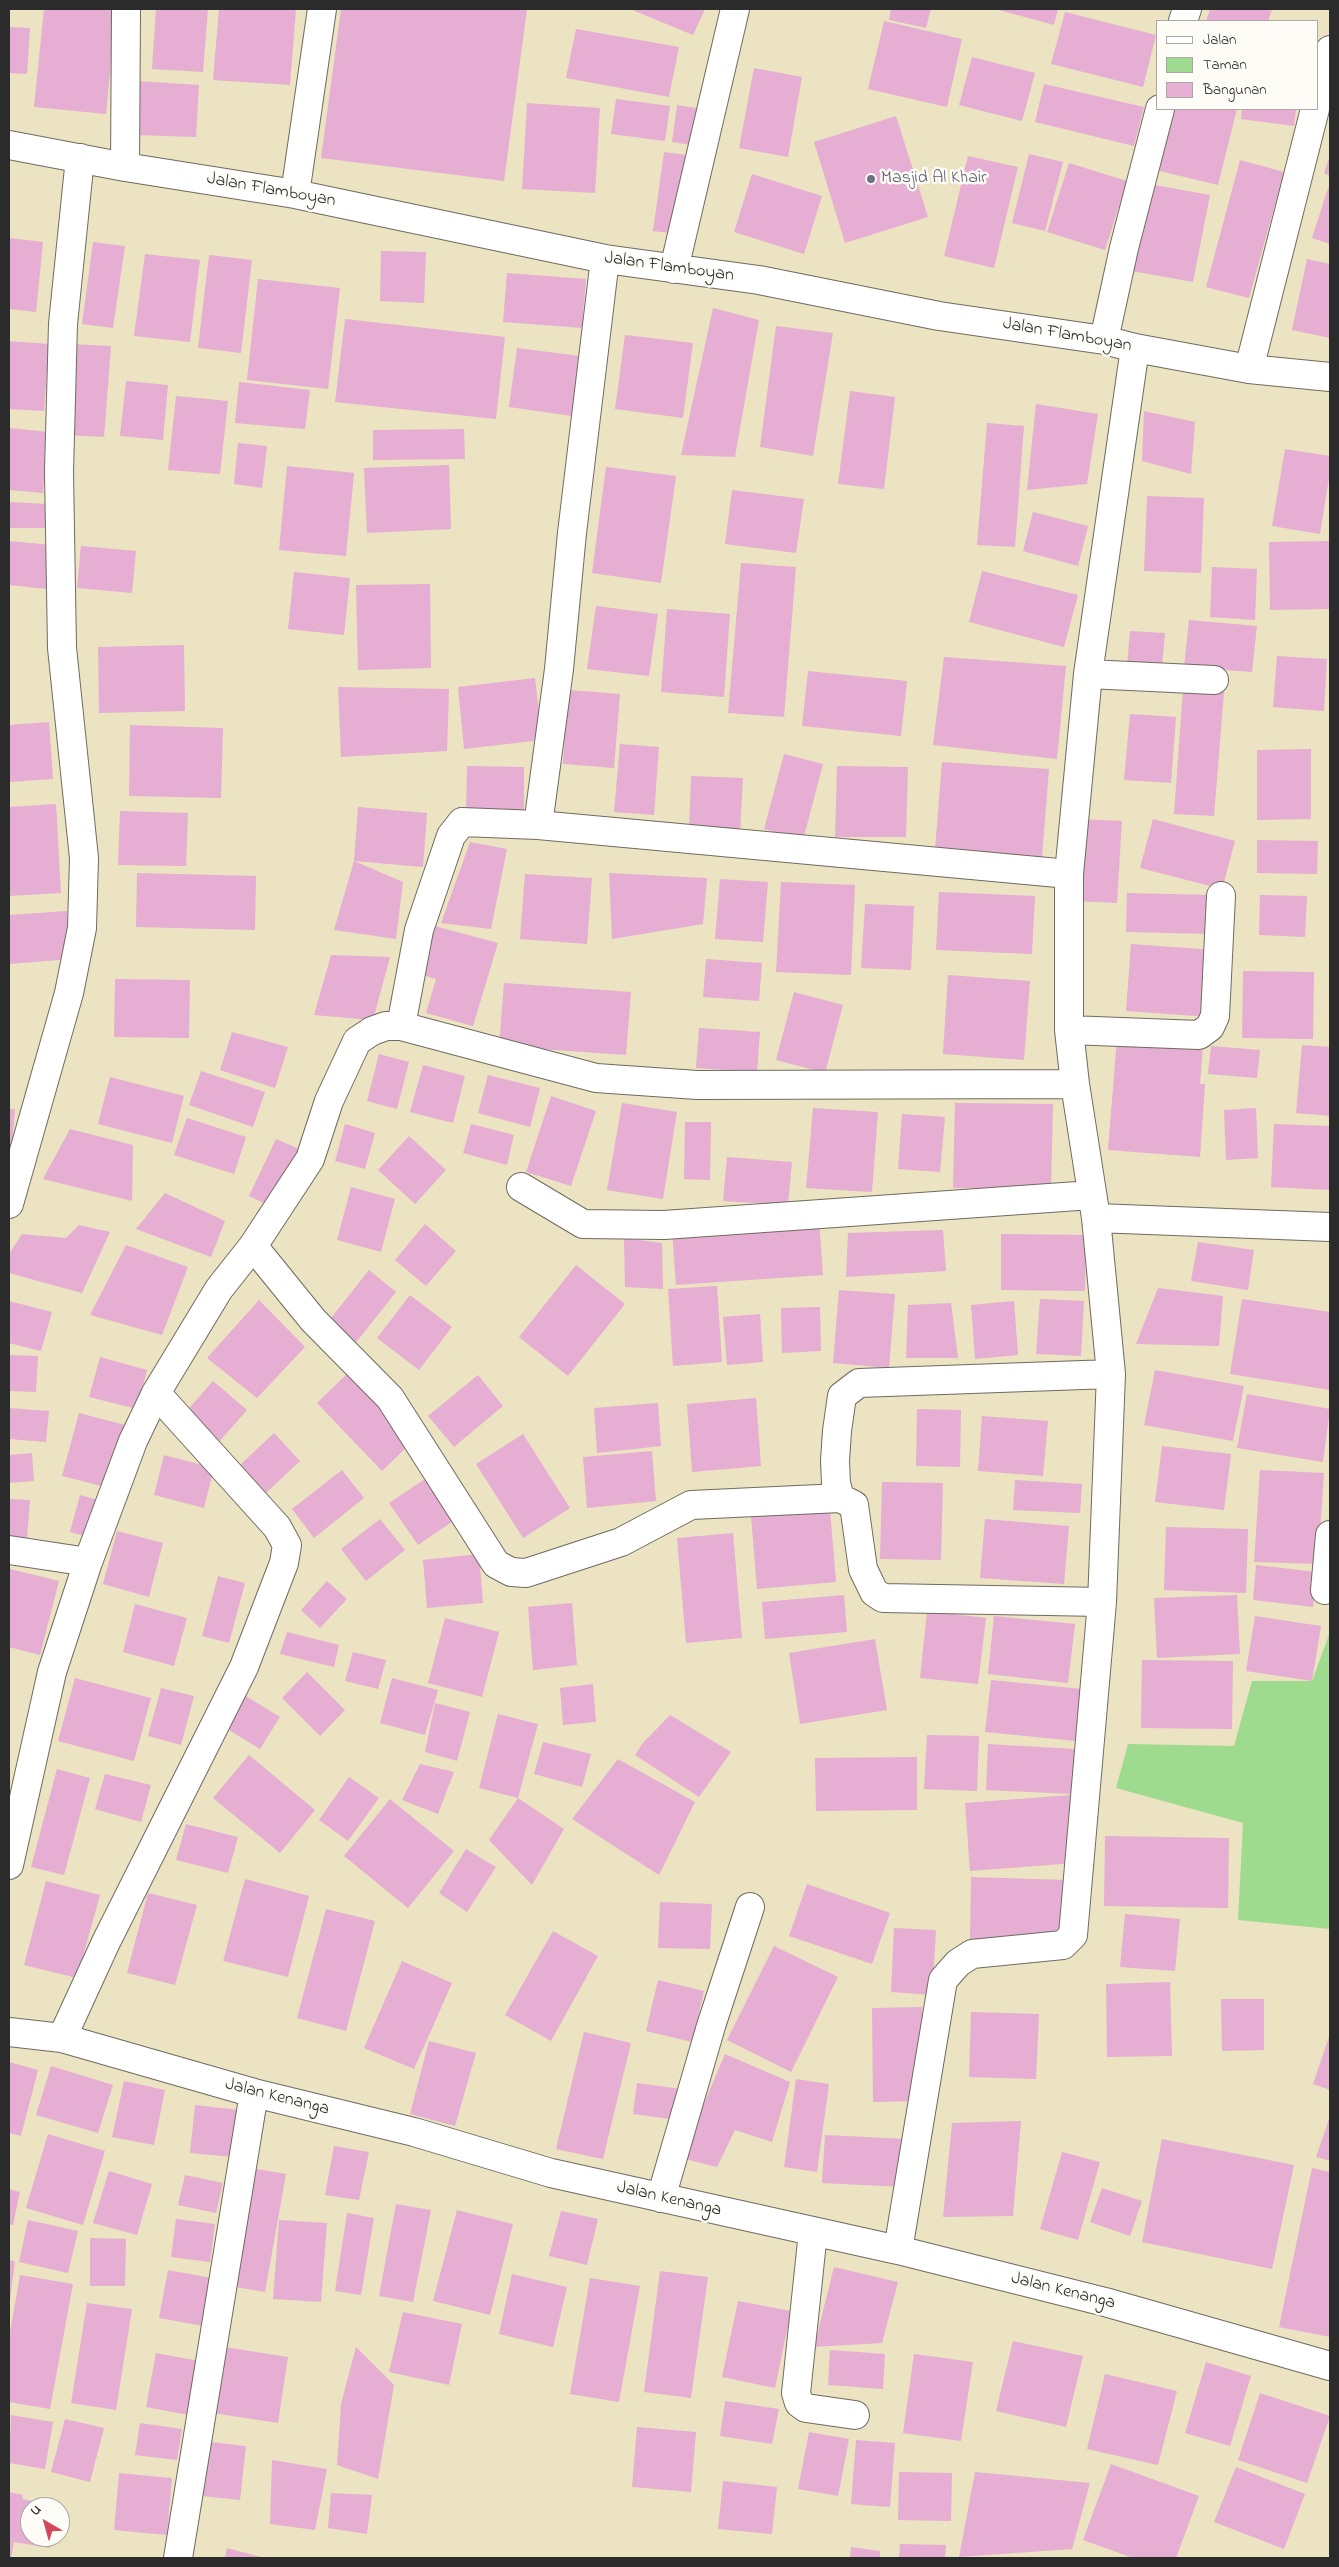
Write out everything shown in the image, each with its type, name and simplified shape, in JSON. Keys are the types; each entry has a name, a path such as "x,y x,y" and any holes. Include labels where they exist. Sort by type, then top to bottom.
{"street":[{"path":"125,167 126,9"},
{"path":"295,194 322,9"},
{"path":"674,269 736,9"},
{"path":"1319,95 1330,50"},
{"path":"1104,340 1124,248 1160,110"},
{"path":"1249,369 1315,110"},
{"name":"Jalan Flamboyan","path":"9,145 125,167 295,194 605,259 758,280 939,316 1104,340 1135,348 1249,369 1330,377"},
{"path":"9,1204 68,993 82,928 84,858 62,648 59,471 63,324 80,158"},
{"path":"538,825 559,669 605,259"},
{"path":"898,2250 943,1980 958,1963 972,1954 1063,1945 1073,1935 1102,1602 1111,1374 1094,1206 1075,1084 1069,1030 1069,874 1088,674 1135,348"},
{"path":"1088,674 1214,680"},
{"path":"401,1026 419,930 456,827 462,822 538,825 1069,874"},
{"path":"1069,1030 1199,1035 1210,1026 1216,1016 1220,896"},
{"path":"9,1866 52,1672 88,1562 134,1441 156,1393 219,1289 253,1246 310,1159 329,1101 357,1041 379,1029 401,1026 596,1078 697,1085 1075,1084"},
{"path":"522,1187 583,1224 664,1225 1094,1206 1330,1227"},
{"path":"253,1246 313,1320 390,1398 496,1564 511,1572 526,1573 621,1542 691,1505 840,1498 847,1499 854,1505 863,1570 874,1592 883,1598 1102,1602"},
{"path":"840,1498 836,1483 837,1431 842,1396 859,1383 1111,1374"},
{"path":"62,2038 106,1942 244,1667 284,1563 287,1545 277,1527 156,1393"},
{"path":"1325,1590 1330,1535"},
{"path":"9,1550 88,1562"},
{"path":"661,2198 711,2026 750,1907"},
{"name":"Jalan Kenanga","path":"9,2032 62,2038 254,2094 414,2132 551,2173 898,2250 1105,2302 1330,2366"},
{"path":"178,2558 254,2094"},
{"path":"813,2232 796,2393 799,2403 806,2408 856,2415"}],"green space":[{"path":"1330,1632 1330,1929 1238,1920 1243,1823 1116,1788 1128,1744 1234,1746 1252,1681 1312,1681"}],"building":[{"path":"44,9 116,9 106,114 34,107"},
{"path":"156,9 208,9 203,72 152,69"},
{"path":"219,9 296,9 290,85 213,80"},
{"path":"341,9 527,9 504,181 321,158"},
{"path":"630,9 705,9 693,35"},
{"path":"891,9 931,9 926,28 889,20"},
{"path":"995,9 1058,9 1054,25"},
{"path":"1210,9 1272,9 1268,20 1206,20"},
{"path":"1065,12 1156,35 1143,87 1051,64"},
{"path":"884,21 962,39 947,107 868,89"},
{"path":"9,27 30,28 27,74 9,73"},
{"path":"576,29 679,47 669,97 566,78"},
{"path":"972,57 1035,73 1022,121 959,105"},
{"path":"754,68 802,77 788,157 739,148"},
{"path":"137,81 199,85 196,137 135,135"},
{"path":"1044,84 1144,107 1134,146 1035,122"},
{"path":"616,99 670,106 665,141 611,134"},
{"path":"527,103 600,108 595,193 522,189"},
{"path":"677,105 702,109 697,146 672,142"},
{"path":"1162,110 1237,110 1218,185 1147,168"},
{"path":"1242,110 1296,110 1294,126 1241,119"},
{"name":"Masjid Al Khair","path":"896,116 928,217 845,243 814,142"},
{"path":"664,152 687,155 677,234 653,231"},
{"path":"1029,154 1063,162 1045,231 1012,223"},
{"path":"1330,155 1330,176 1324,173"},
{"path":"968,156 1018,167 994,268 944,256"},
{"path":"1240,160 1284,172 1249,298 1206,287"},
{"path":"1069,163 1127,181 1105,250 1047,232"},
{"path":"752,174 822,196 804,254 734,232"},
{"path":"1149,184 1210,195 1193,282 1132,271"},
{"path":"1328,188 1330,188 1330,244 1312,238"},
{"path":"9,238 43,242 36,312 9,309"},
{"path":"93,242 125,246 113,328 82,324"},
{"path":"381,251 426,252 424,303 380,301"},
{"path":"145,254 200,260 190,342 134,336"},
{"path":"209,255 252,260 241,353 198,348"},
{"path":"1307,259 1330,264 1330,338 1292,330"},
{"path":"507,273 586,279 582,328 503,322"},
{"path":"258,279 340,288 328,389 247,380"},
{"path":"713,308 759,320 735,457 681,455"},
{"path":"345,319 505,337 496,419 335,402"},
{"path":"776,326 833,333 813,456 760,447"},
{"path":"625,335 693,343 683,418 615,409"},
{"path":"9,341 49,344 44,411 9,409"},
{"path":"73,344 111,346 104,437 66,435"},
{"path":"517,348 580,356 572,416 509,407"},
{"path":"126,381 168,385 163,440 120,436"},
{"path":"239,382 310,390 305,429 235,423"},
{"path":"850,391 895,397 884,489 838,484"},
{"path":"176,396 228,401 220,474 168,470"},
{"path":"1036,404 1098,414 1087,484 1027,490"},
{"path":"1144,411 1195,422 1191,474 1142,461"},
{"path":"987,423 1024,426 1015,547 977,545"},
{"path":"9,428 49,432 43,493 9,490"},
{"path":"464,429 465,459 373,460 373,430"},
{"path":"238,443 267,446 262,488 234,484"},
{"path":"1285,449 1330,456 1330,472 1320,534 1272,526"},
{"path":"449,465 451,529 367,533 364,468"},
{"path":"287,466 354,473 346,556 279,550"},
{"path":"606,467 676,476 661,583 592,573"},
{"path":"732,490 804,499 796,553 725,544"},
{"path":"1147,496 1204,498 1201,573 1144,571"},
{"path":"9,502 46,504 45,528 9,528"},
{"path":"1033,512 1088,526 1078,566 1023,551"},
{"path":"9,541 52,545 47,589 9,585"},
{"path":"1330,541 1330,609 1270,610 1269,542"},
{"path":"81,546 136,551 132,593 77,588"},
{"path":"741,563 796,567 784,717 728,713"},
{"path":"1212,567 1257,569 1255,620 1210,617"},
{"path":"982,571 1078,595 1064,647 969,622"},
{"path":"294,572 350,578 344,635 288,629"},
{"path":"430,584 431,668 358,670 356,585"},
{"path":"596,606 658,614 649,676 587,669"},
{"path":"667,609 730,614 724,697 661,692"},
{"path":"1189,620 1257,626 1252,672 1184,667"},
{"path":"1130,631 1165,633 1162,668 1127,666"},
{"path":"184,645 185,711 99,713 98,647"},
{"path":"1277,656 1327,659 1324,711 1273,707"},
{"path":"944,657 1066,666 1057,759 933,745"},
{"path":"808,671 907,681 901,736 802,726"},
{"path":"535,678 542,740 464,749 458,687"},
{"path":"338,687 449,689 447,751 341,757"},
{"path":"1183,689 1224,692 1214,816 1174,814"},
{"path":"568,690 620,694 614,768 563,764"},
{"path":"1130,714 1176,717 1171,783 1124,780"},
{"path":"49,722 53,779 9,782 9,725"},
{"path":"130,725 223,728 221,798 129,796"},
{"path":"620,744 659,747 654,815 614,812"},
{"path":"1311,749 1311,819 1257,820 1257,750"},
{"path":"784,754 823,764 803,840 764,829"},
{"path":"942,762 1049,769 1042,857 935,849"},
{"path":"467,766 524,767 524,812 466,811"},
{"path":"837,766 908,767 906,837 835,837"},
{"path":"691,776 743,778 740,833 689,831"},
{"path":"56,804 61,893 9,896 9,807"},
{"path":"358,807 427,813 423,867 354,861"},
{"path":"120,811 188,813 186,866 118,865"},
{"path":"1080,819 1122,821 1117,903 1076,901"},
{"path":"1153,819 1235,841 1222,889 1140,868"},
{"path":"1257,840 1318,841 1317,874 1257,873"},
{"path":"470,842 507,849 491,929 441,923"},
{"path":"354,861 403,882 396,939 334,930"},
{"path":"137,873 256,876 255,930 136,927"},
{"path":"609,873 707,878 703,924 612,939"},
{"path":"525,874 592,878 587,944 520,939"},
{"path":"720,879 768,882 763,942 715,939"},
{"path":"781,882 855,885 851,975 776,972"},
{"path":"939,892 1035,896 1032,954 936,950"},
{"path":"1127,893 1213,895 1212,934 1126,932"},
{"path":"1260,895 1307,896 1305,937 1259,935"},
{"path":"865,904 914,906 911,970 861,968"},
{"path":"67,911 71,959 9,964 9,915"},
{"path":"431,925 498,943 473,1026 426,1013 436,979 417,973"},
{"path":"1131,944 1215,950 1209,1017 1126,1011"},
{"path":"331,955 390,957 373,1020 314,1015"},
{"path":"706,959 762,963 759,1001 703,997"},
{"path":"1243,971 1314,972 1313,1039 1242,1038"},
{"path":"948,975 1030,981 1024,1060 943,1054"},
{"path":"115,979 190,980 189,1038 114,1037"},
{"path":"504,983 631,992 626,1055 499,1046"},
{"path":"794,992 843,1005 825,1073 776,1060"},
{"path":"699,1028 760,1032 757,1072 696,1068"},
{"path":"232,1032 288,1047 275,1088 220,1070"},
{"path":"1117,1038 1203,1045 1200,1084 1205,1084 1200,1157 1108,1150"},
{"path":"1302,1045 1330,1047 1330,1116 1296,1113"},
{"path":"1211,1046 1260,1050 1257,1078 1208,1074"},
{"path":"379,1054 409,1062 397,1109 367,1101"},
{"path":"423,1065 465,1076 453,1123 410,1112"},
{"path":"201,1071 265,1092 253,1127 189,1105"},
{"path":"488,1075 540,1088 530,1127 478,1113"},
{"path":"110,1077 184,1096 172,1143 98,1124"},
{"path":"551,1096 596,1111 571,1186 526,1172"},
{"path":"622,1103 677,1112 663,1199 607,1190"},
{"path":"955,1103 1053,1104 1051,1189 953,1188"},
{"path":"813,1108 878,1112 872,1192 806,1188"},
{"path":"1256,1108 1258,1158 1226,1160 1224,1110"},
{"path":"9,1109 15,1109 11,1157 9,1157"},
{"path":"902,1114 945,1117 940,1172 898,1169"},
{"path":"187,1118 246,1137 234,1174 174,1155"},
{"path":"685,1122 711,1122 710,1180 684,1179"},
{"path":"345,1124 375,1133 365,1169 335,1161"},
{"path":"471,1124 514,1135 507,1165 463,1153"},
{"path":"1274,1124 1330,1126 1330,1190 1271,1187"},
{"path":"70,1129 133,1145 132,1201 43,1179"},
{"path":"409,1136 446,1170 415,1204 378,1170"},
{"path":"276,1139 304,1151 277,1209 249,1196"},
{"path":"727,1157 792,1162 788,1205 723,1201"},
{"path":"351,1187 395,1199 381,1252 337,1240"},
{"path":"165,1193 225,1221 211,1257 136,1229"},
{"path":"819,1220 823,1275 676,1285 672,1231"},
{"path":"425,1224 456,1251 426,1286 395,1260"},
{"path":"79,1225 110,1232 82,1293 9,1273 9,1254 22,1234 66,1238"},
{"path":"943,1230 946,1271 846,1277 848,1233"},
{"path":"1001,1234 1086,1235 1085,1291 1001,1290"},
{"path":"624,1238 662,1243 663,1289 625,1287"},
{"path":"1198,1242 1254,1250 1248,1290 1191,1281"},
{"path":"126,1245 188,1267 162,1335 90,1315"},
{"path":"576,1265 625,1304 568,1376 519,1337"},
{"path":"369,1270 396,1292 354,1345 327,1323"},
{"path":"717,1286 722,1362 673,1366 668,1289"},
{"path":"1158,1288 1223,1296 1219,1346 1136,1344"},
{"path":"839,1290 895,1294 889,1368 833,1363"},
{"path":"410,1295 452,1327 419,1370 377,1338"},
{"path":"1040,1299 1084,1301 1081,1356 1036,1354"},
{"path":"1242,1299 1330,1312 1330,1390 1230,1374"},
{"path":"259,1300 305,1347 257,1398 207,1358"},
{"path":"9,1301 52,1312 41,1351 9,1343"},
{"path":"1014,1301 1018,1355 975,1359 971,1305"},
{"path":"951,1303 958,1358 906,1358 908,1305"},
{"path":"820,1307 821,1351 782,1353 781,1308"},
{"path":"760,1314 763,1362 727,1365 723,1317"},
{"path":"9,1355 38,1356 36,1392 9,1391"},
{"path":"100,1357 147,1370 137,1409 89,1397"},
{"path":"1155,1370 1244,1386 1233,1441 1144,1425"},
{"path":"348,1373 413,1441 382,1471 317,1403"},
{"path":"478,1375 503,1406 454,1447 428,1416"},
{"path":"213,1381 247,1410 218,1443 184,1414"},
{"path":"1247,1394 1330,1409 1323,1462 1237,1448"},
{"path":"756,1398 761,1466 692,1472 687,1404"},
{"path":"658,1403 661,1446 597,1453 594,1408"},
{"path":"9,1408 49,1411 46,1442 9,1439"},
{"path":"917,1409 961,1410 960,1467 916,1466"},
{"path":"79,1413 125,1425 109,1488 62,1476"},
{"path":"982,1416 1048,1421 1043,1476 978,1471"},
{"path":"274,1433 300,1461 266,1493 240,1465"},
{"path":"523,1434 570,1508 523,1538 476,1464"},
{"path":"1162,1446 1231,1454 1224,1510 1155,1502"},
{"path":"652,1451 656,1501 587,1508 583,1457"},
{"path":"32,1453 34,1481 9,1483 9,1455"},
{"path":"164,1455 214,1468 204,1508 154,1495"},
{"path":"342,1470 364,1498 314,1538 292,1509"},
{"path":"1260,1470 1324,1473 1318,1564 1254,1562"},
{"path":"428,1477 456,1519 418,1545 389,1503"},
{"path":"1015,1480 1082,1484 1080,1513 1013,1510"},
{"path":"882,1482 943,1483 941,1560 880,1559"},
{"path":"80,1495 105,1502 96,1539 70,1532"},
{"path":"9,1499 30,1500 27,1540 9,1538"},
{"path":"830,1509 836,1582 757,1589 751,1516"},
{"path":"380,1519 405,1550 366,1581 341,1549"},
{"path":"985,1519 1069,1526 1064,1584 980,1578"},
{"path":"1166,1527 1248,1529 1246,1593 1164,1590"},
{"path":"117,1531 163,1543 149,1597 103,1584"},
{"path":"733,1533 742,1638 686,1643 677,1538"},
{"path":"479,1554 483,1603 427,1608 423,1560"},
{"path":"1256,1565 1317,1572 1313,1607 1253,1600"},
{"path":"10,1569 59,1581 40,1655 9,1647"},
{"path":"218,1576 245,1583 229,1643 202,1636"},
{"path":"327,1581 347,1599 320,1628 301,1610"},
{"path":"844,1595 847,1632 765,1639 762,1602"},
{"path":"1237,1595 1240,1654 1157,1658 1154,1598"},
{"path":"572,1603 577,1665 533,1670 528,1607"},
{"path":"135,1604 187,1618 174,1666 123,1652"},
{"path":"927,1611 986,1618 978,1684 920,1678"},
{"path":"994,1616 1075,1624 1068,1683 988,1674"},
{"path":"1255,1616 1321,1626 1312,1681 1246,1671"},
{"path":"445,1618 499,1632 482,1697 428,1683"},
{"path":"287,1632 339,1645 334,1667 280,1654"},
{"path":"875,1639 887,1710 800,1724 789,1653"},
{"path":"353,1652 386,1660 378,1689 345,1681"},
{"path":"1142,1660 1233,1661 1232,1729 1141,1728"},
{"path":"307,1672 345,1710 320,1736 282,1698"},
{"path":"75,1678 151,1698 134,1761 58,1741"},
{"path":"392,1678 438,1690 425,1735 380,1723"},
{"path":"991,1680 1082,1689 1076,1741 985,1732"},
{"path":"593,1684 596,1722 563,1725 560,1688"},
{"path":"161,1688 194,1696 181,1745 148,1736"},
{"path":"241,1693 280,1717 260,1749 221,1725"},
{"path":"435,1703 470,1712 457,1761 425,1752"},
{"path":"498,1714 538,1724 518,1798 479,1788"},
{"path":"670,1715 731,1752 699,1797 635,1755 642,1744"},
{"path":"927,1735 979,1736 977,1791 924,1789"},
{"path":"543,1742 591,1754 582,1787 534,1774"},
{"path":"988,1744 1075,1749 1073,1794 986,1790"},
{"path":"249,1755 315,1810 280,1853 213,1798"},
{"path":"917,1757 917,1810 816,1811 815,1758"},
{"path":"618,1759 695,1802 659,1875 572,1819"},
{"path":"420,1764 454,1772 438,1814 402,1800"},
{"path":"57,1769 90,1778 64,1875 31,1867"},
{"path":"105,1774 151,1785 141,1822 95,1809"},
{"path":"349,1777 379,1798 348,1841 319,1820"},
{"path":"1071,1795 1075,1863 970,1871 965,1803"},
{"path":"518,1798 564,1829 532,1885 489,1840"},
{"path":"390,1799 454,1851 408,1908 344,1856"},
{"path":"186,1824 238,1837 228,1873 176,1860"},
{"path":"1105,1836 1229,1838 1228,1908 1104,1906"},
{"path":"466,1849 496,1867 467,1912 439,1893"},
{"path":"971,1877 1066,1880 1064,1942 970,1940"},
{"path":"245,1879 309,1896 288,1977 223,1961"},
{"path":"46,1881 100,1895 77,1978 24,1965"},
{"path":"807,1884 890,1913 872,1964 789,1936"},
{"path":"148,1893 197,1905 175,1985 127,1973"},
{"path":"660,1902 712,1904 710,1949 658,1948"},
{"path":"326,1909 375,1921 346,2031 297,2018"},
{"path":"1125,1914 1180,1919 1175,1971 1120,1967"},
{"path":"894,1928 936,1930 932,1995 891,1992"},
{"path":"553,1931 598,1956 551,2041 505,2015"},
{"path":"774,1946 838,1977 791,2072 727,2040"},
{"path":"402,1961 452,1983 414,2069 364,2048"},
{"path":"658,1980 704,1991 692,2042 646,2031"},
{"path":"1170,1982 1172,2056 1107,2057 1106,1984"},
{"path":"1221,1999 1264,1999 1264,2050 1222,2051"},
{"path":"922,2007 923,2101 873,2102 872,2008"},
{"path":"971,2012 1039,2014 1036,2079 969,2077"},
{"path":"584,2032 631,2043 603,2159 556,2149"},
{"path":"1330,2034 1330,2090 1313,2084"},
{"path":"429,2041 476,2053 455,2126 410,2114"},
{"path":"725,2054 790,2082 772,2142 735,2130 717,2167 681,2158"},
{"path":"9,2062 38,2070 21,2136 9,2133"},
{"path":"51,2066 113,2085 98,2133 36,2115"},
{"path":"796,2079 829,2084 817,2172 784,2167"},
{"path":"124,2081 165,2090 154,2145 112,2137"},
{"path":"637,2083 681,2089 677,2120 633,2114"},
{"path":"195,2105 239,2110 233,2157 190,2153"},
{"path":"1330,2116 1330,2161 1316,2157"},
{"path":"1021,2121 1013,2216 943,2217 952,2123"},
{"path":"48,2134 105,2151 83,2225 26,2208"},
{"path":"825,2135 907,2139 904,2187 822,2183"},
{"path":"1162,2139 1294,2165 1272,2269 1142,2242"},
{"path":"334,2146 369,2152 359,2200 325,2195"},
{"path":"1062,2152 1100,2162 1078,2240 1040,2229"},
{"path":"251,2168 286,2174 265,2292 230,2286"},
{"path":"1312,2168 1330,2172 1330,2337 1279,2327"},
{"path":"109,2171 152,2184 137,2235 93,2223"},
{"path":"185,2175 223,2183 216,2213 178,2205"},
{"path":"1102,2188 1142,2201 1130,2236 1090,2222"},
{"path":"9,2189 20,2192 13,2225 9,2225"},
{"path":"396,2204 431,2210 413,2302 379,2296"},
{"path":"457,2210 513,2224 490,2315 433,2301"},
{"path":"561,2211 598,2219 587,2265 549,2256"},
{"path":"347,2213 374,2218 361,2295 335,2291"},
{"path":"176,2219 215,2224 210,2262 171,2257"},
{"path":"28,2220 78,2231 68,2273 19,2262"},
{"path":"279,2220 327,2223 321,2302 273,2299"},
{"path":"90,2238 126,2239 125,2286 90,2286"},
{"path":"9,2260 15,2261 10,2300 9,2300"},
{"path":"834,2267 898,2282 882,2343 814,2347"},
{"path":"168,2270 212,2278 203,2326 159,2318"},
{"path":"660,2271 708,2277 691,2398 644,2392"},
{"path":"512,2274 567,2287 553,2347 499,2334"},
{"path":"20,2275 73,2284 50,2409 9,2402 9,2338"},
{"path":"590,2278 640,2286 619,2402 570,2394"},
{"path":"738,2301 791,2311 775,2388 722,2377"},
{"path":"87,2303 132,2309 116,2410 71,2403"},
{"path":"403,2312 462,2324 449,2385 389,2372"},
{"path":"1013,2341 1083,2356 1066,2427 996,2411"},
{"path":"224,2347 288,2357 278,2423 213,2413"},
{"path":"356,2347 394,2385 378,2479 337,2465 341,2404"},
{"path":"830,2350 885,2354 883,2389 828,2385"},
{"path":"156,2353 204,2362 194,2416 146,2407"},
{"path":"914,2354 973,2362 961,2441 903,2433"},
{"path":"1206,2362 1251,2376 1230,2446 1185,2433"},
{"path":"1105,2374 1177,2391 1158,2465 1087,2449"},
{"path":"1260,2393 1330,2416 1307,2483 1238,2460"},
{"path":"725,2401 779,2409 772,2444 720,2436"},
{"path":"11,2415 53,2422 45,2469 9,2463"},
{"path":"65,2419 104,2428 90,2482 51,2472"},
{"path":"140,2423 182,2429 177,2460 135,2455"},
{"path":"637,2427 696,2432 691,2492 632,2487"},
{"path":"809,2432 849,2439 838,2496 798,2489"},
{"path":"856,2440 895,2443 890,2507 851,2504"},
{"path":"200,2441 246,2446 240,2500 193,2495"},
{"path":"272,2460 327,2469 315,2530 270,2524"},
{"path":"1111,2464 1199,2496 1176,2558 1133,2558 1083,2540"},
{"path":"1236,2467 1305,2494 1284,2549 1214,2522"},
{"path":"899,2472 952,2473 951,2521 898,2520"},
{"path":"975,2472 1090,2483 1072,2549 959,2557"},
{"path":"119,2473 172,2478 167,2535 114,2530"},
{"path":"723,2481 777,2487 772,2534 718,2529"},
{"path":"9,2492 23,2495 20,2497 20,2543 14,2542 11,2558 9,2558"},
{"path":"331,2493 372,2495 367,2534 328,2528"},
{"path":"900,2544 946,2545 945,2558 899,2558"},
{"path":"851,2547 880,2551 880,2558 850,2558"},
{"path":"227,2548 265,2558 225,2558"}],"place":[{"name":"Masjid Al Khair","path":"871,179"}]}
